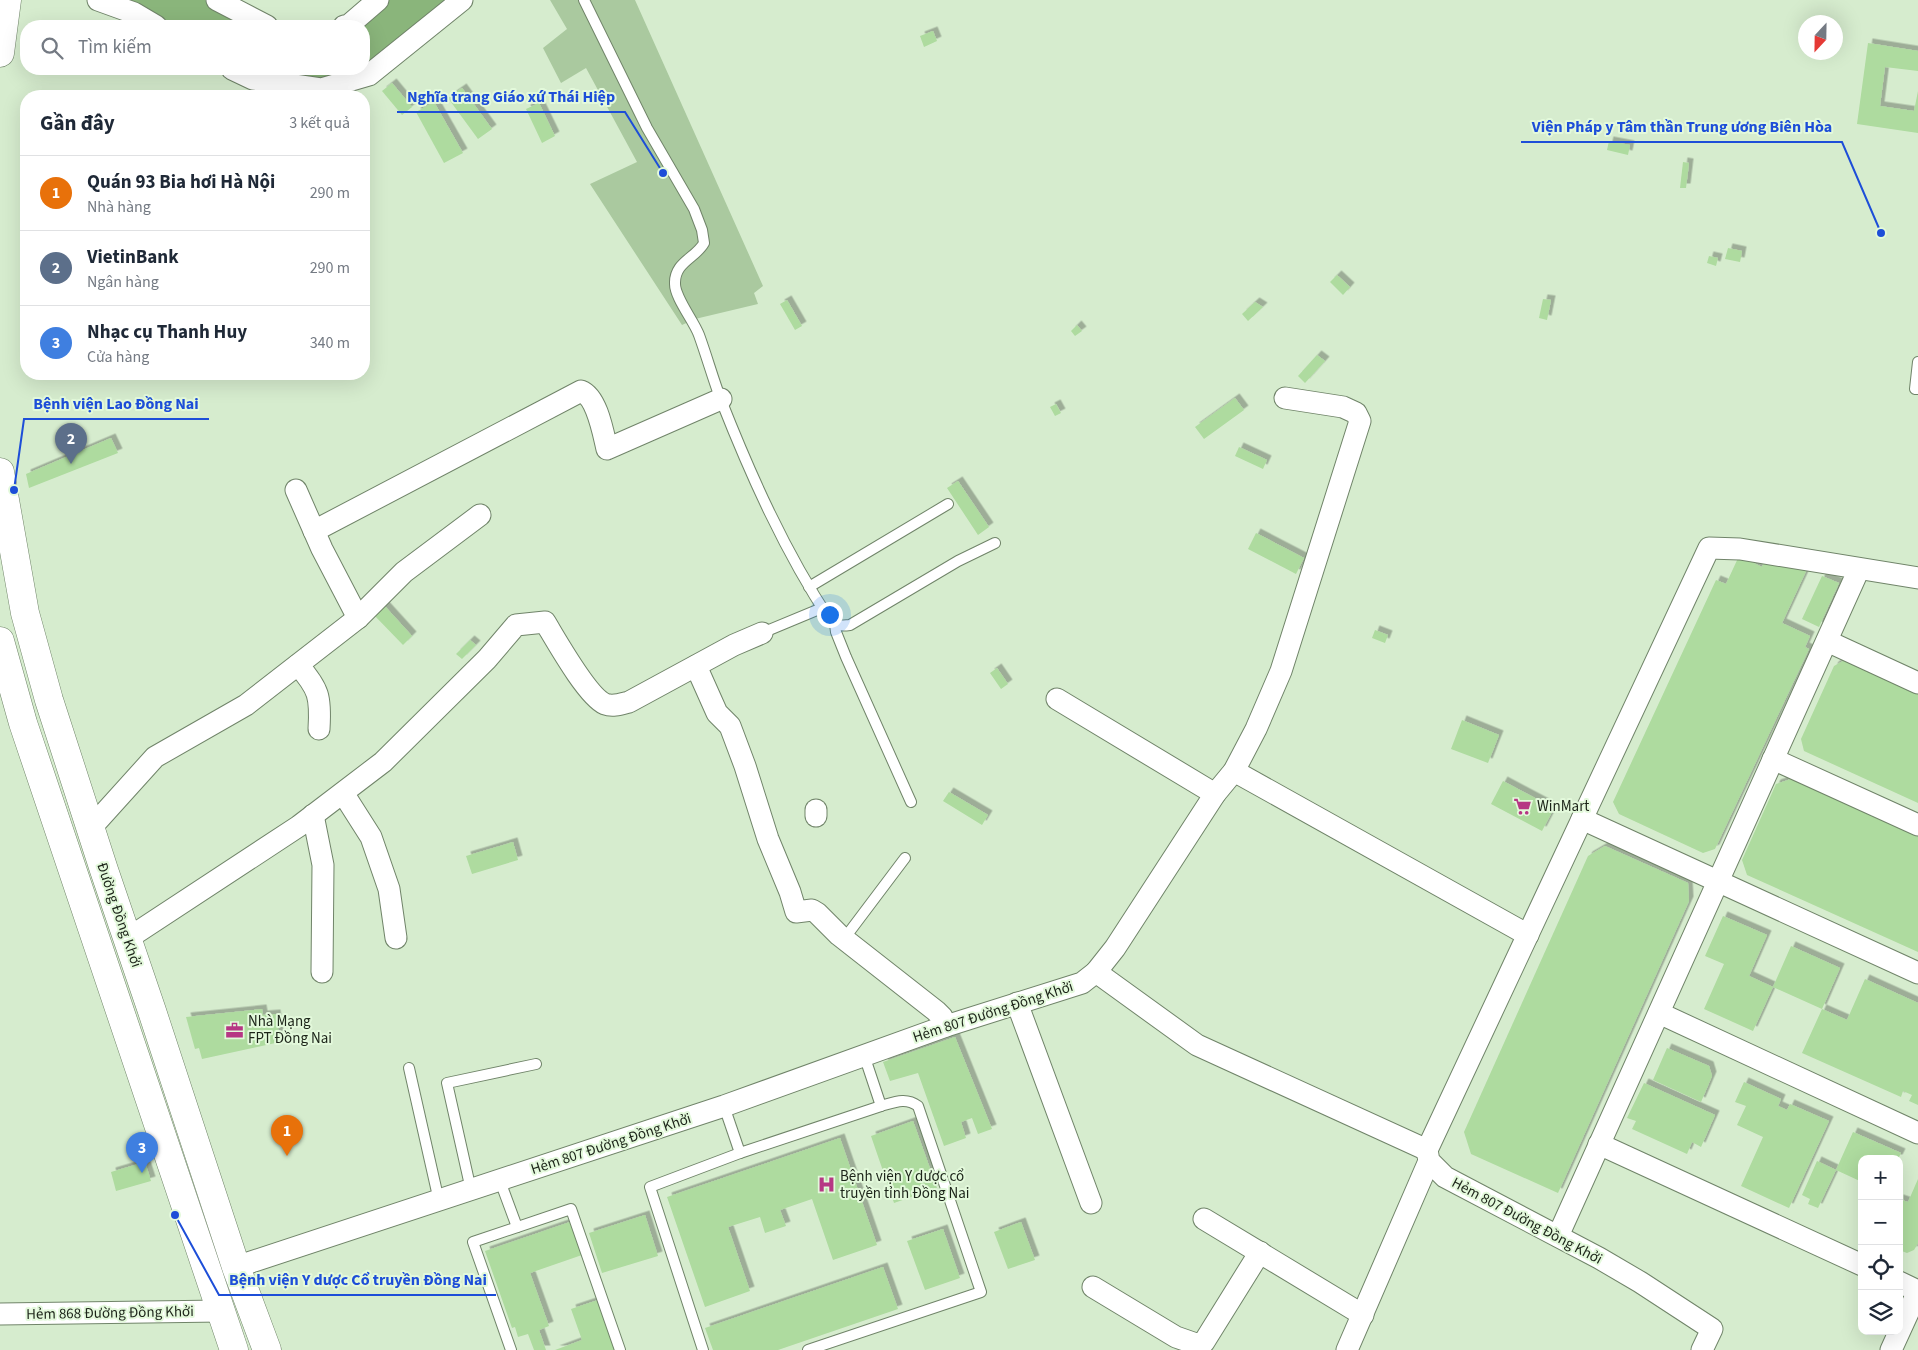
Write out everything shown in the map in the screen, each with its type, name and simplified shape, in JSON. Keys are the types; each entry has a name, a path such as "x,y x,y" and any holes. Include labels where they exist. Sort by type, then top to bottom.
{"main road":[{"path":"0,53 7,0"},
{"name":"Đường Đồng Khởi","path":"0,472 25,613 52,708 90,829 236,1267 267,1350"},
{"name":"Đường Đồng Khởi","path":"2,656 23,724 234,1350"},
{"path":"208,1274 236,1267"}],"street":[{"path":"98,0 134,13 146,20"},
{"path":"217,0 255,20"},
{"path":"355,20 378,0"},
{"path":"370,74 462,0"},
{"path":"243,75 253,80 321,89 369,75"},
{"path":"314,531 581,391 590,397 596,410 607,449 721,399"},
{"path":"1096,972 1118,944 1215,794 1234,771 1256,729 1281,671 1360,421 1356,413 1344,407 1284,398"},
{"path":"296,490 314,531 358,618"},
{"path":"90,829 155,757 246,705 358,618 404,572 480,515"},
{"path":"1347,1350 1428,1155 1528,935 1709,548 1740,549 1918,578"},
{"path":"1558,1236 1859,569"},
{"path":"127,939 313,815 383,762 487,659 516,625 545,622 574,669 594,695 605,704 617,705 629,702 734,645 762,633"},
{"path":"1827,641 1918,683"},
{"path":"298,665 314,683 319,696 319,729"},
{"path":"696,666 717,713 730,726 746,766 768,839 790,892 796,912 815,911 844,939 936,1011 942,1017 946,1026"},
{"path":"1057,699 1215,794"},
{"path":"1773,759 1918,825"},
{"path":"1234,771 1528,935"},
{"path":"343,793 371,837 389,889 396,938"},
{"path":"313,815 323,865 322,972"},
{"path":"1582,819 1918,973"},
{"name":"Hẻm 807 Đường Đồng Khởi","path":"236,1267 724,1106 946,1026 1082,983 1096,972 1197,1045 1428,1155 1438,1171 1452,1181 1558,1236 1640,1282 1712,1329 1702,1350"},
{"path":"1017,1003 1091,1203"},
{"path":"1659,1013 1918,1133"},
{"path":"1599,1144 1858,1263"},
{"path":"1204,1219 1363,1315"},
{"path":"1093,1287 1176,1337 1196,1344 1204,1342 1260,1252"},
{"path":"1891,1350 1918,1291 1903,1284"},
{"name":"Hẻm 868 Đường Đồng Khởi","path":"0,1314 221,1311"}],"lane":[{"path":"584,0 647,128 694,210 702,230 704,243 699,252 683,261 675,284 677,293 698,333 721,399 766,505 809,587 835,624 836,632 846,657 911,802"},
{"path":"1918,362 1915,389 1918,389"},
{"path":"809,587 948,504"},
{"path":"835,624 850,625 958,561 995,543"},
{"path":"762,633 822,608"},
{"path":"844,939 905,858"},
{"path":"864,1055 882,1106"},
{"path":"471,1190 447,1084 536,1064"},
{"path":"409,1068 439,1200"},
{"path":"704,1350 650,1187 740,1153 905,1100 918,1106 981,1292 808,1350"},
{"path":"724,1106 740,1153"},
{"path":"500,1181 517,1228"},
{"path":"511,1350 473,1242 571,1209 620,1350"}],"shaded area":[{"path":"116,0 205,0 243,20 158,20 136,7"},
{"path":"388,0 452,0 370,67 370,20"},
{"path":"550,0 635,0 763,286 754,293 758,304 695,319 682,325 590,184 637,162 586,68 561,83 543,48 567,29"},
{"path":"279,75 349,75 321,83"}],"building":[{"path":"933,31 937,41 924,47 920,36"},
{"path":"1868,43 1918,51 1918,71 1885,67 1880,106 1914,111 1918,91 1918,133 1857,124"},
{"path":"392,83 412,107 402,115 382,91"},
{"path":"462,88 492,129 478,139 448,98"},
{"path":"434,102 463,153 444,163 416,112"},
{"path":"539,103 555,136 542,143 526,109"},
{"path":"1609,141 1630,145 1628,155 1607,150"},
{"path":"1683,162 1689,163 1686,188 1680,188"},
{"path":"1728,248 1742,251 1740,262 1725,259"},
{"path":"1709,256 1718,258 1716,266 1707,263"},
{"path":"1337,275 1350,287 1343,295 1330,282"},
{"path":"1543,299 1551,300 1547,320 1539,318"},
{"path":"787,300 802,326 795,330 780,304"},
{"path":"1255,302 1263,307 1248,321 1242,314"},
{"path":"1077,325 1082,331 1075,336 1071,331"},
{"path":"1317,355 1325,361 1305,383 1298,376"},
{"path":"1235,398 1244,410 1204,439 1195,427"},
{"path":"1056,404 1061,413 1055,416 1050,407"},
{"path":"111,438 118,453 29,488 26,474"},
{"path":"1239,447 1267,460 1263,469 1235,456"},
{"path":"958,481 989,527 978,535 947,488"},
{"path":"1256,533 1304,558 1296,574 1248,549"},
{"path":"1739,556 1762,567 1765,560 1807,569 1782,623 1810,636 1805,647 1809,649 1715,849 1703,853 1619,814 1613,802 1716,580 1726,584"},
{"path":"1822,576 1839,583 1819,627 1802,619"},
{"path":"382,603 412,636 403,645 372,613"},
{"path":"1375,630 1388,635 1385,643 1372,638"},
{"path":"470,640 476,645 462,659 456,654"},
{"path":"1845,660 1918,693 1918,803 1804,751 1801,739 1834,666"},
{"path":"997,668 1008,684 1001,689 990,673"},
{"path":"1462,720 1499,735 1488,763 1451,749"},
{"path":"1791,779 1918,837 1918,952 1747,875 1742,860 1776,784"},
{"name":"WinMart","path":"1503,781 1554,808 1542,831 1491,804"},
{"path":"949,792 988,815 982,825 943,801"},
{"path":"513,842 518,860 472,874 466,856"},
{"path":"1605,846 1688,883 1689,901 1558,1193 1471,1154 1464,1132 1588,856"},
{"path":"1723,916 1767,935 1749,976 1773,987 1753,1031 1704,1009 1724,964 1705,956"},
{"path":"1791,946 1840,968 1822,1009 1773,987"},
{"path":"1865,979 1918,1003 1918,1105 1909,1101 1912,1095 1903,1091 1901,1097 1802,1053 1822,1009 1847,1020"},
{"name":"Nhà Mạng FPT Đồng Nai","path":"262,1009 263,1015 276,1014 280,1042 202,1059 199,1048 195,1049 186,1017"},
{"path":"955,1037 992,1129 978,1134 972,1118 961,1122 966,1138 944,1146 918,1073 890,1081 883,1062"},
{"path":"1667,1048 1709,1066 1712,1076 1701,1102 1653,1080"},
{"path":"1744,1082 1781,1099 1778,1106 1787,1110 1790,1104 1829,1121 1789,1208 1741,1186 1763,1137 1737,1125 1746,1106 1735,1102"},
{"path":"1644,1083 1715,1115 1701,1147 1692,1142 1687,1154 1632,1129 1636,1121 1627,1118"},
{"path":"913,1121 937,1188 894,1203 871,1136"},
{"path":"1853,1132 1901,1153 1900,1155 1858,1155 1858,1180 1836,1170"},
{"path":"840,1138 877,1245 833,1260 812,1199 780,1210 786,1226 765,1233 760,1217 728,1227 750,1291 705,1307 667,1197"},
{"path":"1817,1161 1836,1170 1818,1208 1808,1204 1810,1199 1802,1195"},
{"path":"145,1162 151,1181 116,1191 111,1172"},
{"path":"1918,1179 1918,1243 1914,1250 1907,1253 1903,1252 1903,1200 1908,1202"},
{"path":"645,1215 658,1256 602,1273 589,1233"},
{"path":"570,1222 582,1255 530,1273 549,1326 539,1330 546,1350 534,1350 528,1334 518,1337 515,1327 512,1328 485,1251"},
{"path":"1021,1222 1035,1260 1008,1269 994,1232"},
{"path":"943,1229 960,1278 925,1290 907,1241"},
{"path":"883,1267 898,1309 778,1350 713,1350 705,1328"},
{"path":"598,1300 616,1350 555,1350 582,1340 571,1309"}],"place":[{"name":"Nghĩa trang Giáo xứ Thái Hiệp","path":"663,173"},
{"name":"Viện Pháp y Tâm thần Trung ương Biên Hòa","path":"1881,233"},
{"name":"VietinBank","path":"71,464"},
{"name":"Bệnh viện Lao Đồng Nai","path":"14,490"},
{"name":"WinMart","path":"1523,806"},
{"name":"Nhà Mạng FPT Đồng Nai","path":"234,1030"},
{"name":"Quán 93 Bia hơi Hà Nội","path":"287,1156"},
{"name":"Nhạc cụ Thanh Huy","path":"142,1173"},
{"name":"Bệnh viện Y dược cổ truyền tỉnh Đồng Nai","path":"826,1185"},
{"name":"Bệnh viện Y dược Cổ truyền Đồng Nai","path":"175,1215"}]}
